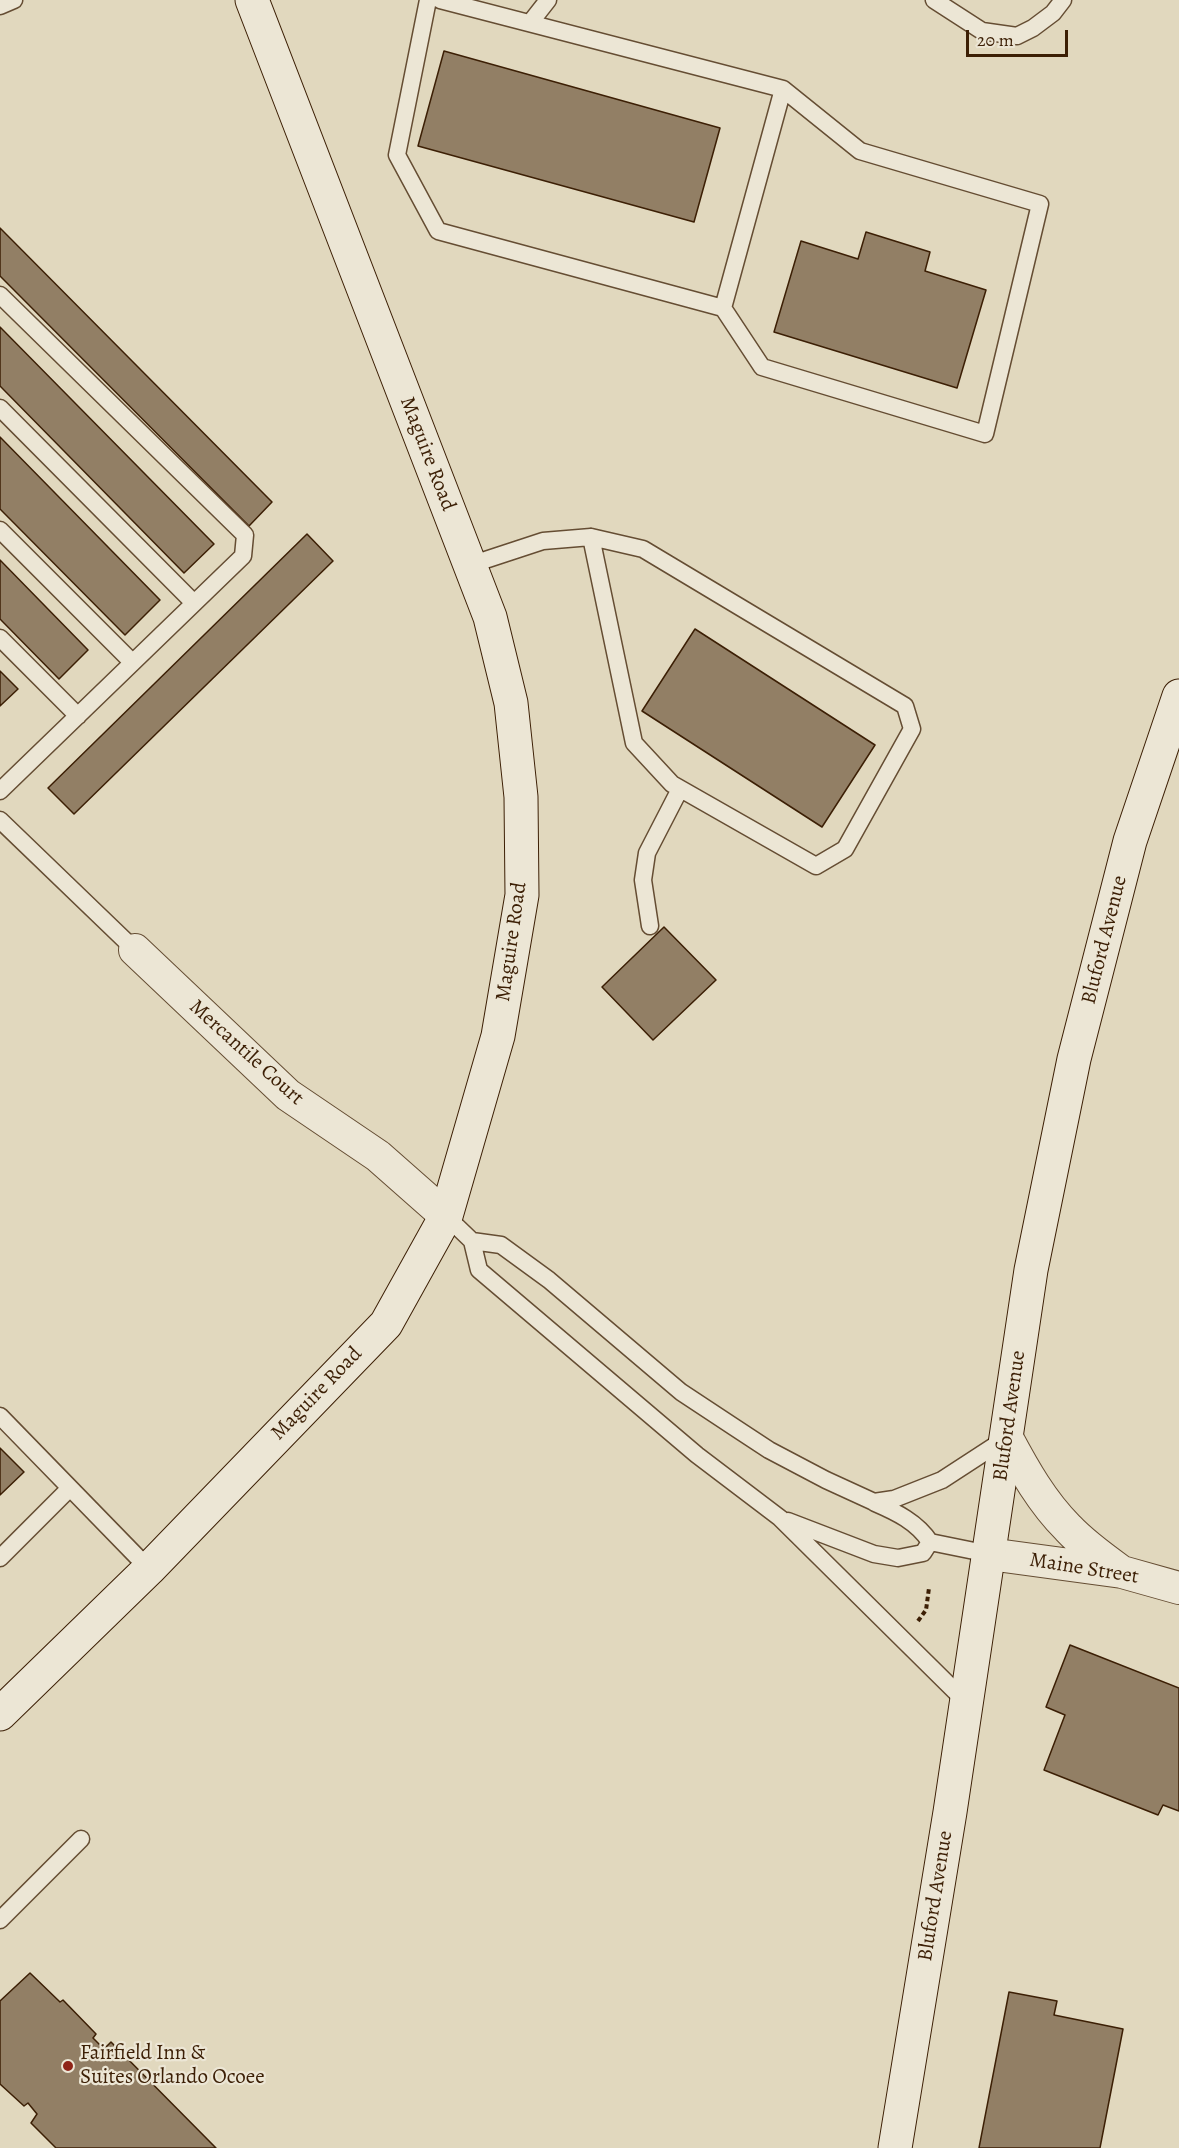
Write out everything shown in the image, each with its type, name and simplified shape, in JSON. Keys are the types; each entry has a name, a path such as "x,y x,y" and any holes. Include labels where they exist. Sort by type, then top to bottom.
{"main road":[{"name":"Maguire Road","path":"0,1714 149,1569 386,1324 446,1216 498,1036 522,895 521,797 511,703 490,617 252,0"},
{"name":"Bluford Avenue","path":"895,2148 1007,1438 1031,1270 1074,1059 1130,841 1179,696"}],"street":[{"name":"Mercantile Court","path":"135,950 288,1095 378,1156 446,1216"},
{"path":"1007,1438 1028,1476 1066,1527 1086,1546 1122,1572"},
{"name":"Maine Street","path":"988,1554 1122,1572 1179,1588"}],"lane":[{"path":"0,6 14,0"},
{"path":"428,0 396,155 438,231 723,308 762,367 985,434 1040,204 860,152 783,89 440,0"},
{"path":"530,23 548,0"},
{"path":"934,0 982,31 1017,36 1053,13 1063,0"},
{"path":"723,308 783,89"},
{"path":"0,295 245,535 243,556 0,791"},
{"path":"0,408 194,603"},
{"path":"0,530 132,662"},
{"path":"470,565 543,541 591,537 643,549 905,706 912,729 845,849 816,866 672,784 634,743 591,537"},
{"path":"0,638 78,716"},
{"path":"650,926 643,880 647,853 680,789"},
{"path":"0,820 135,950"},
{"path":"446,1216 471,1241 479,1270 697,1455 780,1518 966,1702"},
{"path":"471,1241 501,1245 549,1280 681,1392 779,1455 826,1480 900,1514 925,1534 930,1542 988,1554"},
{"path":"0,1416 149,1569"},
{"path":"874,1502 894,1499 942,1480 1007,1438"},
{"path":"0,1558 70,1488"},
{"path":"780,1518 874,1554 898,1558 923,1553 930,1542"},
{"path":"0,1920 81,1839"}],"path":[{"path":"914,1626 926,1610 929,1588"}],"building":[{"path":"444,51 720,128 694,222 418,146"},
{"path":"0,228 272,502 249,526 0,276"},
{"path":"866,232 930,252 925,271 986,290 957,388 774,332 801,241 858,259"},
{"path":"0,327 214,544 184,573 0,386"},
{"path":"0,437 160,600 125,635 0,509"},
{"path":"307,534 333,561 74,814 48,788"},
{"path":"0,560 88,650 59,679 0,619"},
{"path":"695,629 875,745 822,827 642,711"},
{"path":"0,671 18,689 0,706"},
{"path":"664,927 716,980 653,1040 602,987"},
{"path":"0,1448 24,1472 0,1495"},
{"path":"1070,1645 1179,1688 1179,1811 1163,1805 1158,1815 1044,1770 1065,1715 1046,1707"},
{"name":"Fairfield Inn & Suites Orlando Ocoee","path":"30,1973 60,2002 63,2000 96,2034 93,2038 104,2049 111,2042 216,2148 56,2148 31,2123 37,2114 28,2103 24,2106 0,2084 0,2001"},
{"path":"1009,1992 1057,2001 1054,2015 1123,2029 1100,2148 979,2148"}],"place":[{"name":"Fairfield Inn & Suites Orlando Ocoee","path":"68,2066"}]}
